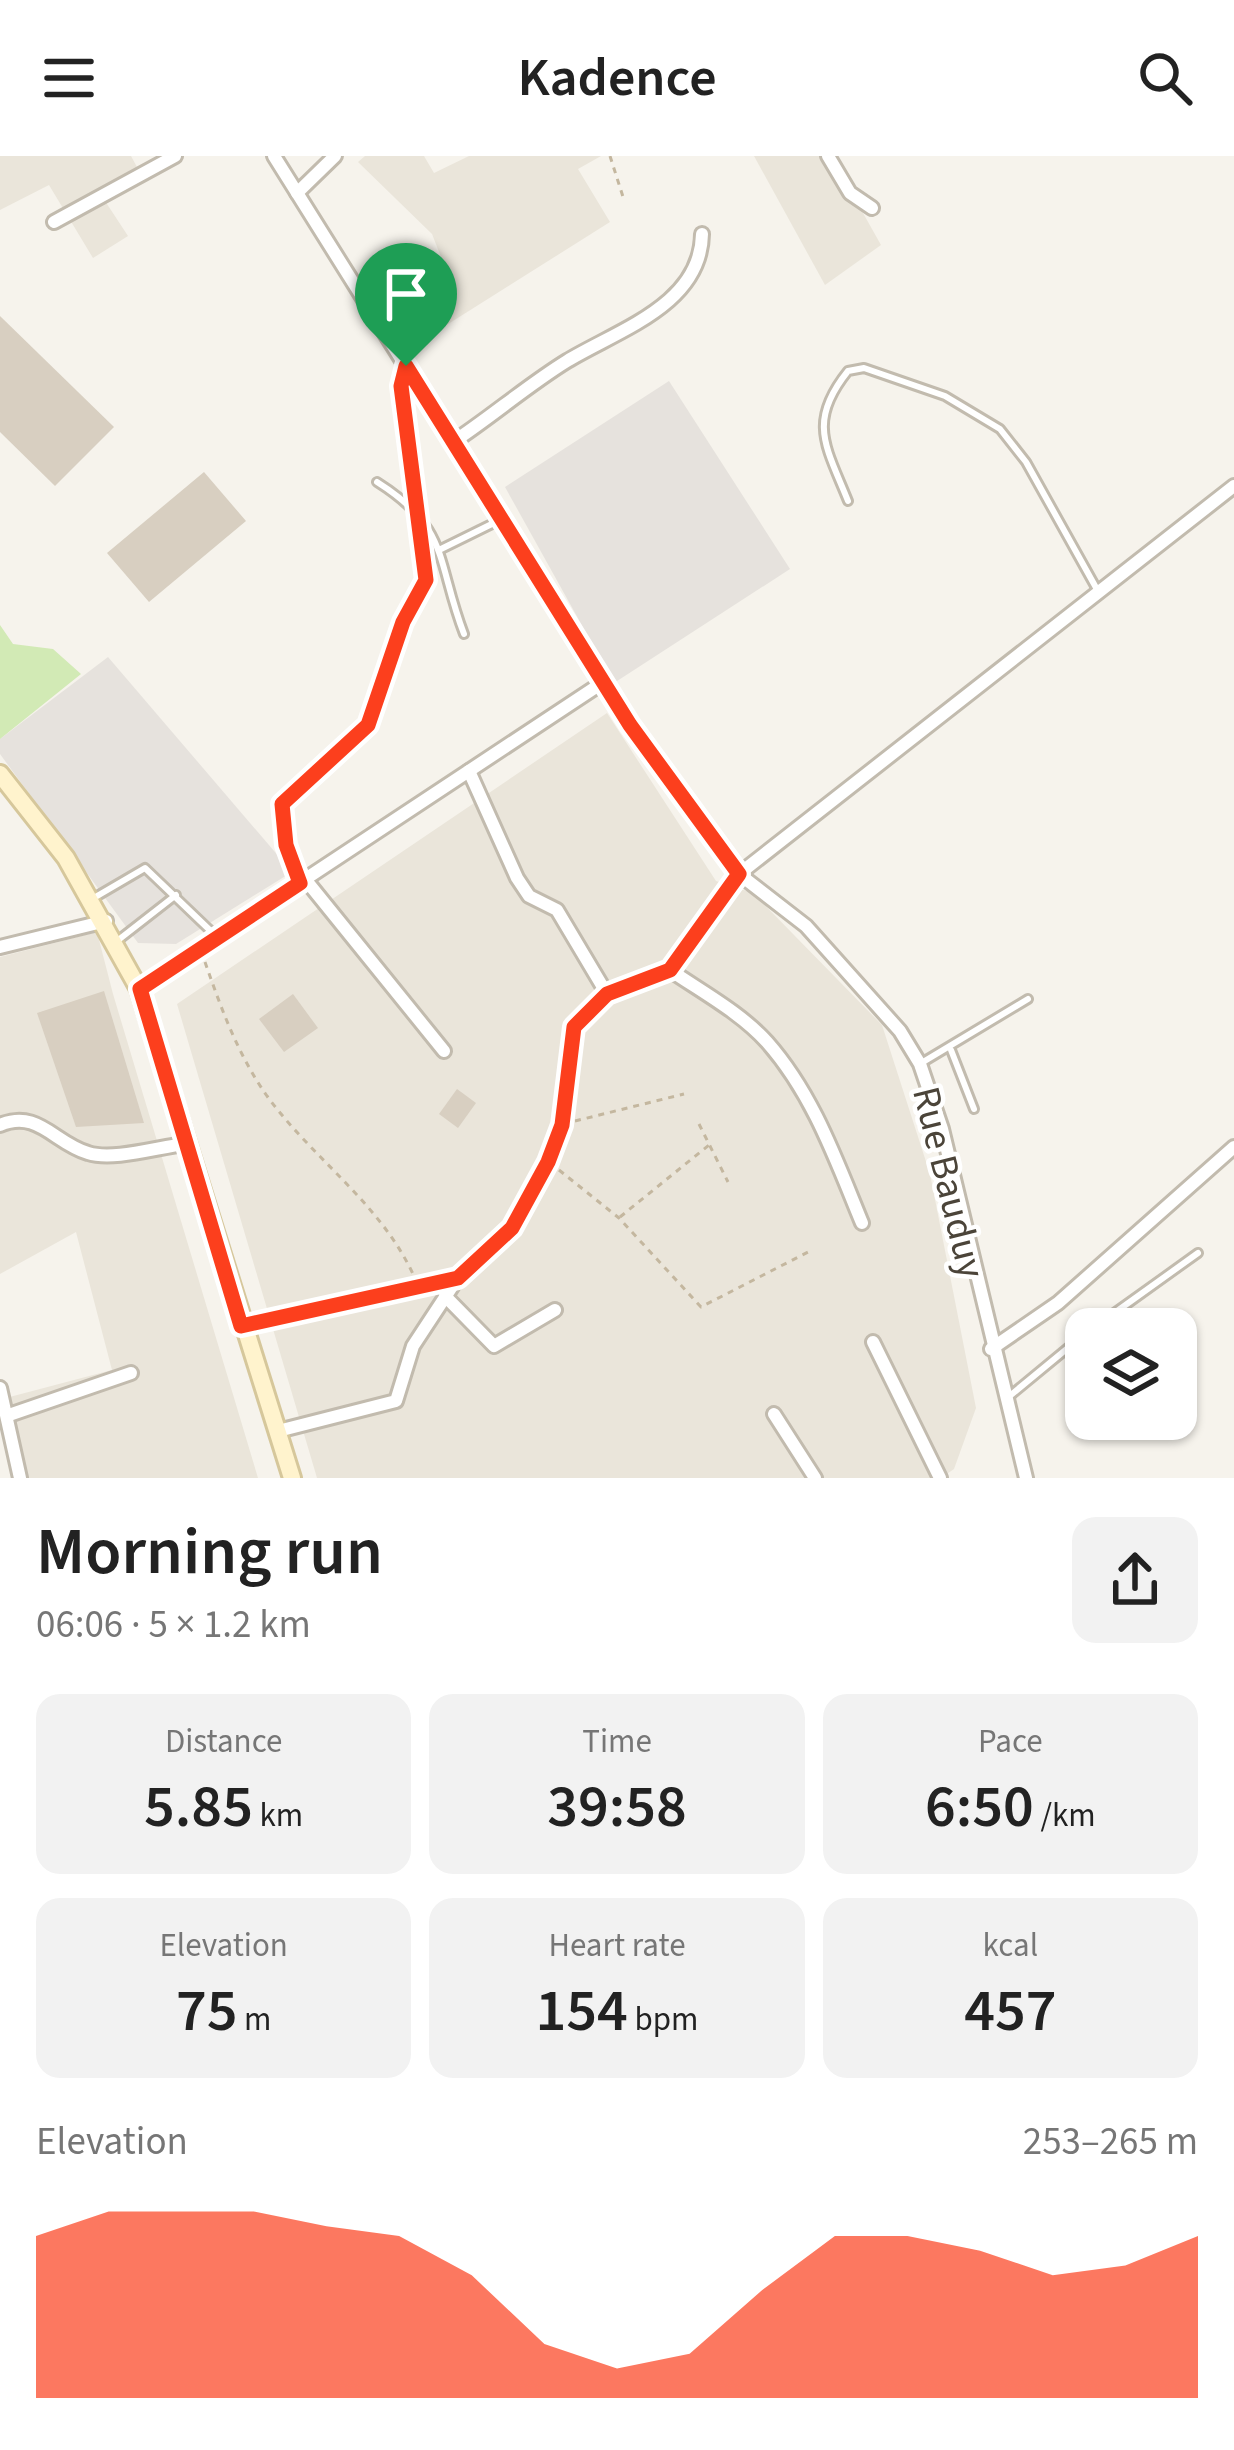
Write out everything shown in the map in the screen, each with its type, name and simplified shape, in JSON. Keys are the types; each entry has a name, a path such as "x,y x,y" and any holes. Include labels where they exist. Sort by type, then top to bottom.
{"main road":[{"path":"0,774 92,899 140,989 292,1478"}],"street":[{"path":"54,223 175,156"},
{"name":"Rue Bauduy","path":"274,156 605,681 739,874 806,926 900,1031 920,1064 942,1129 991,1349 1026,1478"},
{"path":"297,193 335,156"},
{"path":"828,156 850,193 872,208"},
{"path":"453,442 563,363 674,295 700,260 702,234"},
{"path":"278,1431 396,1401 413,1346 458,1278 512,1228 548,1162 562,1125 574,1027 607,994 670,970 739,874 1234,486"},
{"path":"140,989 605,681"},
{"path":"470,771 517,878 529,896 557,910 607,994"},
{"path":"303,881 444,1051"},
{"path":"0,947 106,921"},
{"path":"670,970 764,1039 793,1075 821,1125 862,1223"},
{"path":"0,1125 16,1118 33,1121 90,1154 185,1144"},
{"path":"991,1349 1058,1304 1234,1147"},
{"path":"241,1326 458,1278"},
{"path":"445,1296 494,1346 555,1310"},
{"path":"873,1342 940,1478"},
{"path":"9,1414 130,1373"},
{"path":"0,1388 20,1478"},
{"path":"774,1414 815,1478"}],"lane":[{"path":"848,500 822,437 822,418 848,371 864,368 945,396 1000,429 1026,462 1099,593"},
{"path":"376,482 413,505 441,549 445,585 464,634"},
{"path":"441,549 502,519"},
{"path":"92,899 145,868 218,937"},
{"path":"116,942 176,896"},
{"path":"920,1064 951,1050 1028,999"},
{"path":"951,1050 974,1109"},
{"path":"1121,1308 1198,1253"},
{"path":"1004,1401 1065,1351"}],"path":[{"path":"610,156 624,200"},
{"path":"406,366 401,386 413,505"},
{"path":"303,881 286,845 282,804 368,725 403,622 426,580 423,535"},
{"path":"200,949 227,1026 268,1096 394,1233 418,1286"},
{"path":"562,1125 684,1094"},
{"path":"699,1124 728,1182"},
{"path":"619,1218 709,1145"},
{"path":"548,1162 619,1218 701,1307 808,1252"}],"shaded area":[{"path":"0,156 131,156 144,180 105,201 128,236 93,258 49,185 0,210"},
{"path":"365,156 424,156 434,173 469,156 601,156 578,169 610,222 407,350 375,294 441,257 432,234 358,162"},
{"path":"754,156 831,156 881,245 825,285"},
{"path":"669,381 790,569 614,683 505,487"},
{"path":"108,657 292,872 176,944 138,943 0,754 0,739"},
{"path":"607,713 716,881 753,893 882,1025 930,1174 976,1408 954,1469 941,1478 317,1478 177,1004"},
{"path":"97,932 258,1478 23,1478 2,1399 112,1370 76,1232 0,1274 0,957"}],"green space":[{"path":"0,625 13,644 53,649 81,674 0,739"}],"building":[{"path":"0,316 114,427 55,486 0,432"},
{"path":"204,472 246,521 149,602 107,553"},
{"path":"104,991 144,1123 76,1127 37,1013"},
{"path":"293,994 318,1028 284,1052 259,1019"},
{"path":"457,1089 476,1103 458,1128 439,1114"}],"route":[{"path":"406,366 630,725 739,874 670,970 607,994 574,1027 562,1125 548,1162 512,1228 458,1278 241,1326 140,989 300,883 286,845 282,804 368,725 375,711 403,622 426,580 401,386 406,366"}]}
